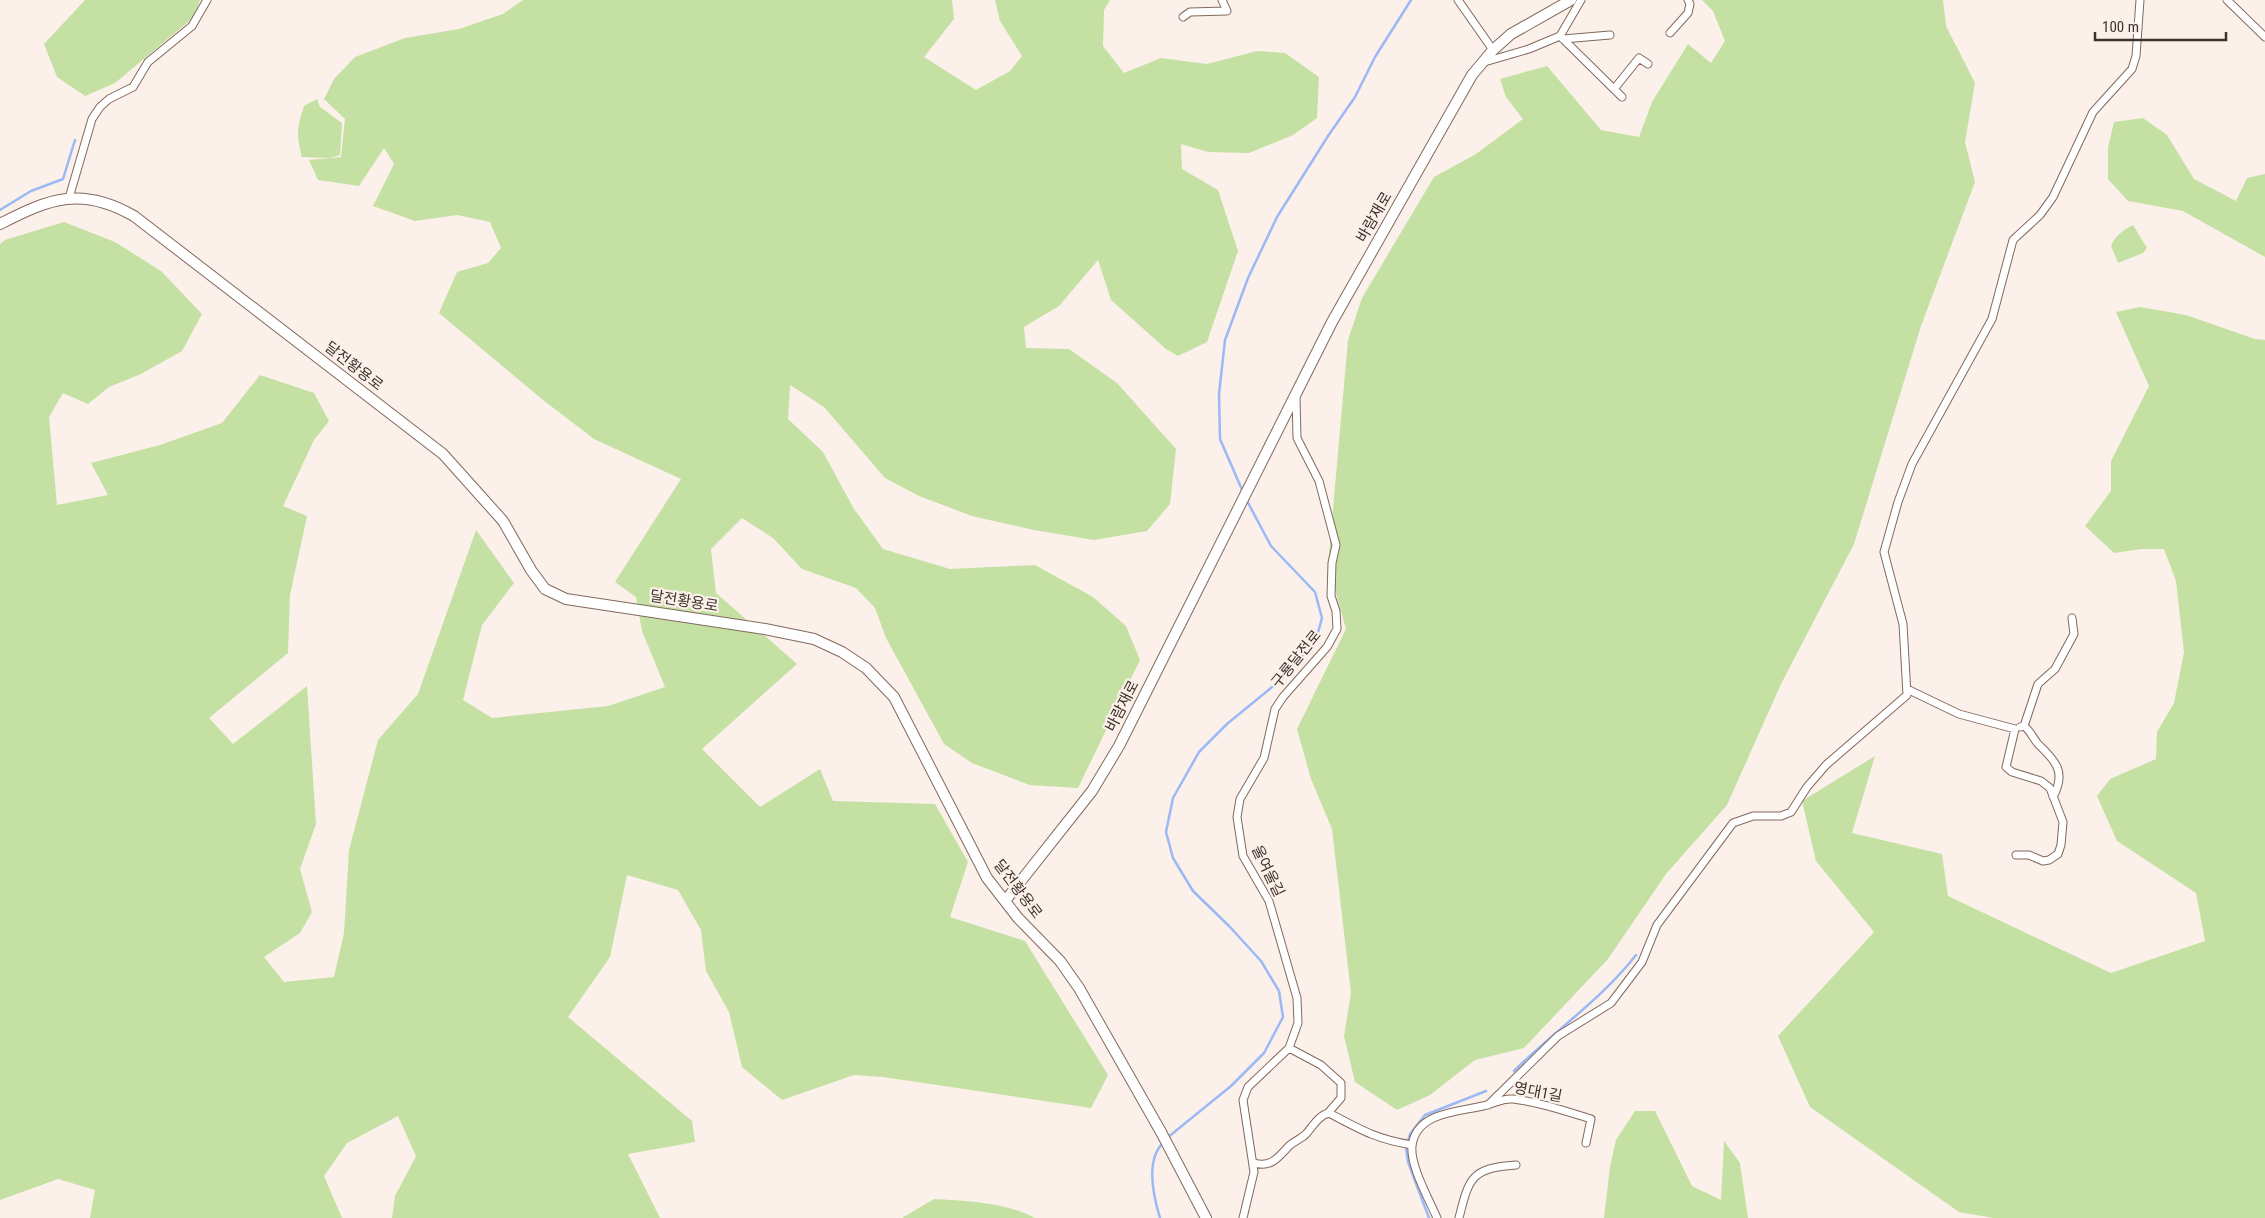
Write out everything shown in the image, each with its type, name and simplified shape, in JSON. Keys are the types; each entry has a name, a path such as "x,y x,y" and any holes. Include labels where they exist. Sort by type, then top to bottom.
{"main road":[{"name":"바람재로","path":"1005,901 1092,791 1119,746 1332,322 1472,74 1493,50 1511,34 1571,0"},
{"name":"달전황용로","path":"0,224 37,205 69,198 113,204 134,216 442,454 503,521 531,570 545,589 566,599 765,629 814,639 842,652 866,668 894,696 987,878 1018,918 1060,961 1079,988 1206,1218"}],"street":[{"path":"69,198 92,119 100,107 109,99 134,87 148,62 192,26 207,0"},
{"path":"1183,17 1190,12 1227,11 1222,0"},
{"path":"1458,0 1493,50"},
{"path":"1562,37 1581,0"},
{"path":"1670,33 1688,12 1690,4 1688,0"},
{"path":"1488,1105 1558,1036 1611,1003 1642,962 1657,925 1733,823 1753,816 1781,816 1791,812 1807,788 1826,765 1907,695 1903,624 1884,552 1898,502 1912,464 1992,319 2013,240 2040,215 2053,198 2093,112 2132,69 2136,56 2140,0"},
{"path":"2227,0 2265,37"},
{"path":"1481,64 1562,37 1610,35"},
{"path":"1562,37 1622,97"},
{"path":"1614,89 1639,58 1648,64"},
{"name":"구룡달전로","path":"1275,709 1282,697 1304,676 1327,647 1337,629 1336,611 1331,596 1332,563 1336,545 1319,481 1297,438 1296,396"},
{"path":"2024,726 2038,684 2054,669 2074,634 2072,618"},
{"path":"1907,689 1959,714 2015,728 2024,726 2030,730 2037,743 2052,756 2059,768 2057,789 2053,797"},
{"name":"울여울길","path":"1243,1218 1252,1186 1254,1163 1243,1100 1248,1087 1289,1048 1298,1023 1298,998 1269,901 1243,856 1237,817 1240,799 1264,758 1275,709"},
{"path":"2015,728 2006,767 2012,772 2041,781 2050,788 2063,822 2061,845 2058,854 2049,860 2043,861 2029,854 2016,855"},
{"path":"1254,1163 1263,1166 1271,1164 1292,1144 1304,1136 1341,1098 1342,1083 1321,1065 1289,1048"},
{"name":"영대1길","path":"1412,1145 1418,1130 1426,1122 1442,1115 1488,1105 1500,1099 1513,1099 1542,1105 1591,1119 1586,1143"},
{"path":"1328,1113 1371,1135 1412,1145 1413,1158 1437,1218"},
{"path":"1459,1218 1467,1186 1472,1177 1500,1166 1516,1165"}],"green space":[{"path":"85,0 200,0 194,17 115,83 85,96 57,77 44,44"},
{"path":"523,0 952,0 954,19 924,57 976,90 1010,71 1022,56 1000,21 995,0 1110,0 1104,10 1103,46 1124,73 1161,58 1207,64 1257,51 1285,53 1319,77 1317,118 1293,135 1249,153 1208,152 1181,144 1182,169 1218,190 1238,251 1207,342 1178,356 1166,349 1111,300 1098,260 1059,306 1024,327 1026,348 1069,349 1117,383 1176,449 1170,504 1147,531 1094,540 1034,530 972,516 919,496 885,478 824,407 790,385 788,419 823,452 854,509 883,549 950,569 1035,565 1093,597 1126,626 1140,660 1078,788 1030,785 972,763 944,744 886,638 875,608 856,588 802,569 773,538 742,518 711,549 716,593 797,664 702,749 760,807 820,769 833,801 935,804 968,862 950,917 1025,941 1108,1075 1091,1108 883,1077 854,1075 782,1100 742,1067 729,1012 706,971 701,930 678,890 627,875 610,957 568,1017 692,1121 695,1142 628,1154 660,1218 392,1218 395,1196 416,1156 398,1116 347,1143 324,1176 342,1218 90,1218 95,1190 58,1179 0,1200 0,244 5,240 64,222 115,242 161,271 202,314 182,351 141,374 109,387 88,404 63,393 49,417 57,505 108,495 91,463 160,445 222,423 260,375 314,393 329,421 314,440 283,506 307,516 290,595 288,653 209,718 233,744 307,686 316,824 300,869 312,912 300,933 264,957 284,982 334,977 344,933 349,850 378,740 418,694 476,530 514,583 482,625 463,700 492,718 608,706 665,687 642,631 636,597 615,582 681,479 594,439 543,400 439,313 457,272 488,263 501,248 490,222 457,215 415,221 373,206 394,164 384,148 359,186 318,180 309,160 341,157 345,119 324,99 334,79 355,57 405,38 459,29 503,14"},
{"path":"1702,0 1943,0 1946,26 1975,83 1965,142 1975,182 1921,326 1854,544 1781,684 1727,805 1666,874 1608,959 1524,1048 1475,1060 1430,1095 1397,1110 1355,1082 1344,1036 1351,993 1332,829 1311,779 1297,729 1346,629 1328,565 1348,340 1362,298 1434,177 1476,154 1523,119 1506,97 1500,79 1547,66 1601,130 1639,137 1652,102 1688,44 1711,63 1725,41 1713,11"},
{"path":"317,99 320,107 342,123 340,155 329,158 302,157 298,137 300,120 304,106"},
{"path":"2143,118 2167,135 2194,179 2236,201 2247,178 2265,174 2265,257 2183,211 2128,201 2108,179 2108,148 2114,122"},
{"path":"2133,225 2147,248 2143,253 2118,263 2111,246 2120,234"},
{"path":"2140,307 2186,315 2255,339 2265,340 2265,1218 1993,1218 1959,1212 1810,1107 1778,1036 1874,932 1816,861 1802,801 1875,756 1852,833 1942,854 1948,896 2111,973 2205,941 2196,893 2117,841 2097,796 2110,779 2156,759 2157,732 2174,703 2184,652 2176,581 2164,549 2141,549 2114,553 2085,526 2111,491 2111,461 2149,386 2116,312"},
{"path":"1635,1111 1655,1111 1692,1186 1721,1200 1724,1141 1740,1163 1748,1218 1604,1218 1610,1167 1616,1140"},
{"path":"934,1199 999,1205 1035,1218 902,1218"}],"waterway":[{"path":"1243,492 1220,439 1219,394 1225,340 1248,278 1277,217 1355,97 1375,57 1411,0"},
{"path":"0,210 31,191 63,179 75,140"},
{"path":"1167,1138 1231,1086 1264,1053 1283,1017 1279,991 1261,961 1193,891 1173,858 1166,832 1173,798 1199,752 1227,724 1283,678 1316,640 1322,618 1315,592 1271,546 1246,499"},
{"path":"1514,1071 1593,1001 1636,955"},
{"path":"1429,1218 1408,1162 1406,1148 1410,1134 1425,1115 1486,1091"},
{"path":"1160,1218 1152,1178 1154,1158 1164,1142"}]}
